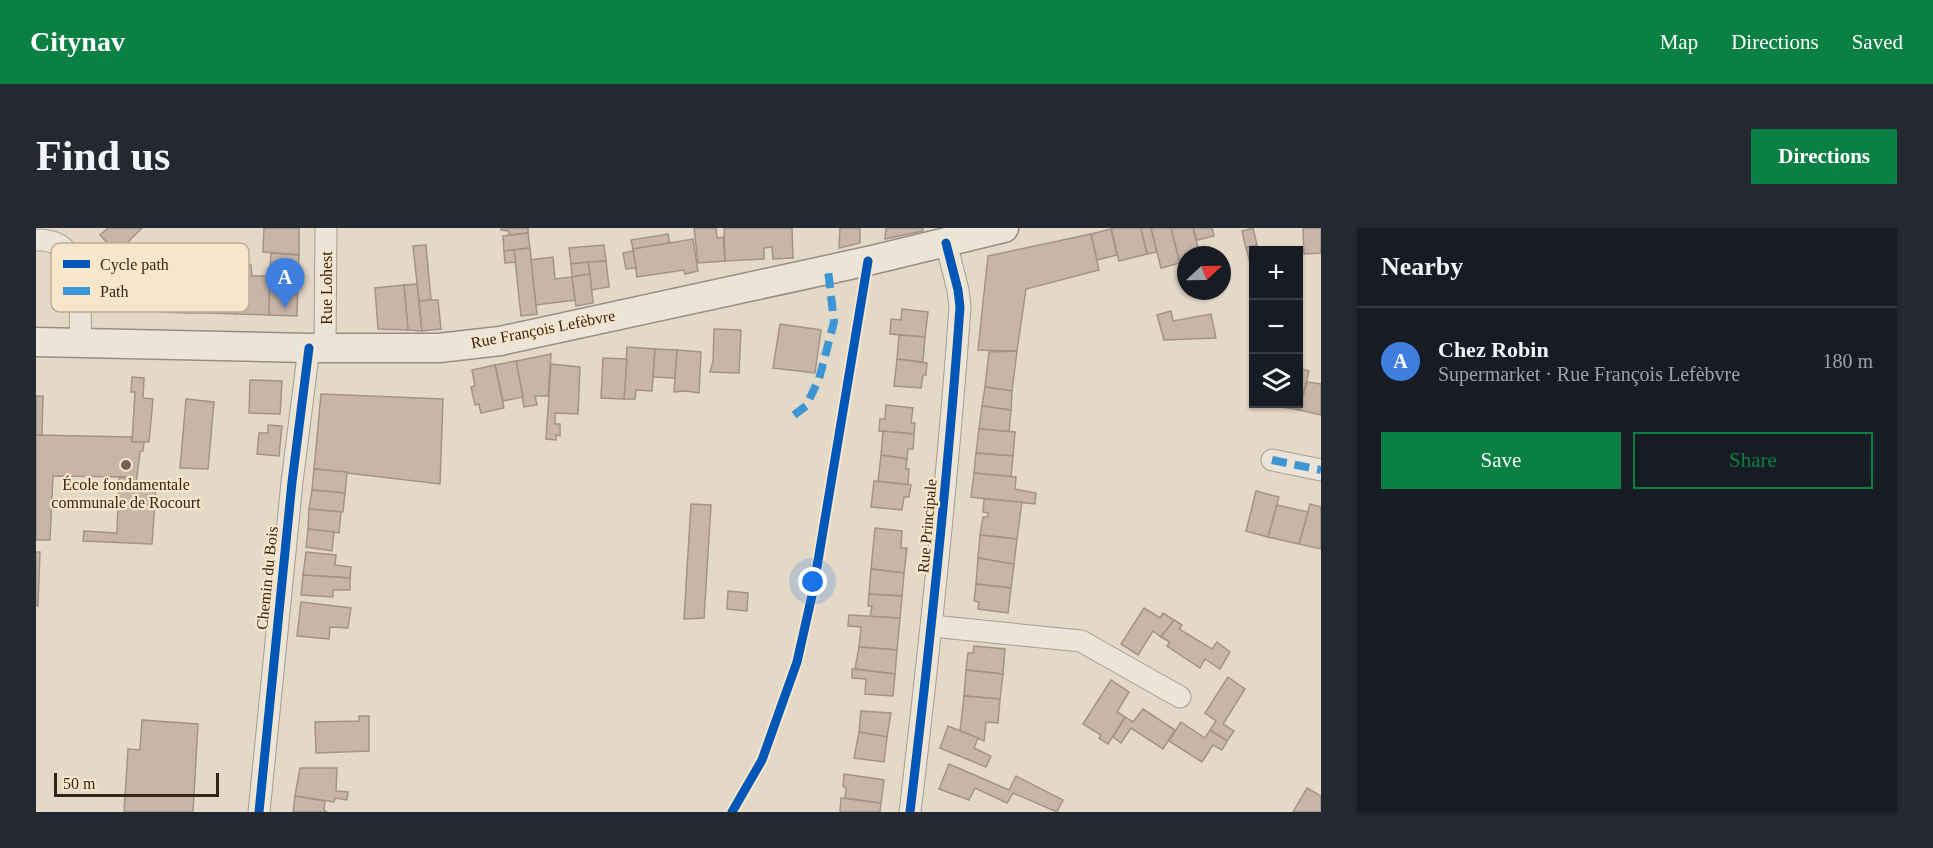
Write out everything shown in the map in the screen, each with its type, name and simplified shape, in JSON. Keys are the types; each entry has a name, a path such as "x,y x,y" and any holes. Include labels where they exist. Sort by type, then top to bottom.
{"main road":[{"name":"Rue François Lefèbvre","path":"36,342 317,348 439,348 500,341 946,243 1004,228"}],"street":[{"name":"Rue Lohest","path":"317,348 326,228"},
{"path":"36,240 48,240 54,243"},
{"name":"Rue Principale","path":"910,812 932,626 960,307 946,243"},
{"path":"80,312 81,342"},
{"name":"Chemin du Bois","path":"259,812 292,482 317,348"},
{"path":"1272,460 1321,470"},
{"path":"932,626 1082,641 1180,697"}],"building":[{"path":"108,228 142,228 127,243 108,243 100,235"},
{"path":"264,228 299,228 299,255 263,252"},
{"path":"501,228 528,228 528,233 509,235 509,231 501,230"},
{"path":"694,228 716,228 717,238 723,237 725,261 698,263"},
{"path":"724,228 792,228 793,258 773,259 772,247 764,248 764,259 725,261"},
{"path":"840,228 860,228 860,243 839,248"},
{"path":"886,228 923,228 923,231 885,239"},
{"path":"1141,228 1147,254 1119,261 1111,229"},
{"path":"1141,228 1151,228 1157,252 1147,254"},
{"path":"1151,228 1171,228 1177,251 1177,264 1161,268"},
{"path":"1171,228 1193,228 1198,246 1177,246 1177,251"},
{"path":"1193,228 1212,228 1214,236 1197,240"},
{"path":"1253,228 1257,245 1246,248 1242,231"},
{"path":"1303,228 1321,228 1321,253 1304,254"},
{"path":"1111,229 1117,255 1097,260 1091,234"},
{"path":"528,233 530,248 504,251 503,236"},
{"path":"668,234 670,243 633,249 631,240"},
{"path":"1091,234 1099,270 1026,289 1017,351 978,350 988,256"},
{"path":"693,239 698,271 685,274 684,270 637,277 633,249"},
{"path":"426,245 431,300 419,301 413,246"},
{"path":"604,245 606,261 571,264 569,248"},
{"path":"530,248 537,314 521,316 514,250"},
{"path":"514,250 516,262 505,263 504,251"},
{"path":"633,251 636,268 626,269 623,253"},
{"path":"271,253 299,255 298,274 270,271"},
{"path":"553,257 555,279 572,277 575,300 536,305 531,260"},
{"path":"606,261 609,287 591,290 588,262"},
{"path":"588,262 590,274 572,277 571,264"},
{"path":"249,265 251,265 252,276 270,276 269,315 237,314 237,312 249,312"},
{"path":"283,272 298,274 297,316 269,315 270,276 283,276"},
{"path":"590,274 593,303 576,306 572,277"},
{"path":"417,284 422,331 408,330 404,285"},
{"path":"404,285 408,330 378,329 375,288"},
{"path":"438,300 441,329 422,331 419,301"},
{"path":"902,309 928,312 925,337 890,334 891,319 901,320"},
{"path":"1171,311 1173,321 1211,314 1216,338 1164,340 1157,315"},
{"path":"185,312 211,312 211,313"},
{"path":"211,312 237,312 237,314"},
{"path":"780,324 821,330 815,373 773,368"},
{"path":"714,329 741,330 739,373 710,372 713,361"},
{"path":"899,335 925,337 923,362 897,359"},
{"path":"627,347 655,349 652,391 636,390 635,399 624,399"},
{"path":"655,349 677,350 675,378 653,377"},
{"path":"677,350 701,352 699,393 674,392"},
{"path":"1017,351 1012,391 985,387 989,352"},
{"path":"551,354 548,396 535,396 537,405 524,407 516,361"},
{"path":"603,358 627,359 624,399 601,398"},
{"path":"897,359 927,363 926,375 923,375 921,388 894,386"},
{"path":"516,361 523,397 503,401 495,365"},
{"path":"551,364 580,367 578,414 555,413 555,424 560,424 560,436 556,435 556,440 546,439"},
{"path":"495,365 504,408 481,413 479,404 475,405 471,387 475,386 472,370"},
{"path":"1303,369 1309,371 1303,394"},
{"path":"132,377 144,378 143,398 153,399 149,442 132,442 135,392 131,392"},
{"path":"250,380 282,381 280,414 249,413"},
{"path":"1307,382 1321,384 1321,415 1299,410 1303,408 1303,396"},
{"path":"985,387 1012,391 1011,410 982,406"},
{"path":"321,394 443,399 440,484 314,469"},
{"path":"36,396 43,396 42,435 36,435"},
{"path":"186,399 214,402 208,469 180,468"},
{"path":"886,405 913,408 911,423 915,423 914,434 879,431 880,419 885,419"},
{"path":"982,406 1011,410 1009,432 979,429"},
{"path":"268,425 282,426 279,456 257,454 259,433 268,433"},
{"path":"979,429 1015,432 1013,456 976,453"},
{"path":"883,431 914,434 913,449 908,449 907,459 881,455"},
{"path":"36,435 131,437 132,442 144,442 143,451 140,452 136,483 130,483 129,477 53,476 50,540 36,540"},
{"path":"976,453 1013,456 1011,477 974,473"},
{"path":"881,455 907,459 908,485 878,481"},
{"path":"314,469 347,472 345,493 312,490"},
{"path":"974,473 1016,477 1015,489 1036,493 1035,504 971,497"},
{"path":"129,477 130,483 156,485 152,544 83,541 84,531 117,533 119,478"},
{"path":"874,481 911,485 909,497 904,497 902,510 871,507"},
{"path":"312,490 345,493 343,512 309,509"},
{"path":"1256,491 1279,497 1268,537 1246,531"},
{"path":"984,499 1022,502 1017,539 980,535 983,517 988,517 988,513 983,512"},
{"path":"691,504 711,505 704,618 684,619"},
{"path":"1310,504 1321,507 1321,549 1299,544"},
{"path":"1277,505 1308,512 1299,544 1268,537"},
{"path":"309,509 341,512 339,533 308,529"},
{"path":"875,528 902,531 901,548 907,548 904,573 871,569"},
{"path":"308,529 334,532 332,551 306,547"},
{"path":"980,535 1017,539 1014,564 978,558"},
{"path":"36,552 40,552 38,606 36,606"},
{"path":"306,552 336,555 335,565 351,567 350,578 303,575"},
{"path":"978,558 1014,564 1011,588 976,584"},
{"path":"871,569 904,573 902,596 869,594"},
{"path":"303,575 350,578 350,590 333,590 333,597 301,595"},
{"path":"976,584 1011,588 1008,613 978,609 979,602 974,601"},
{"path":"728,591 748,593 747,611 727,609"},
{"path":"869,594 902,596 900,618 870,617 872,606 868,606"},
{"path":"301,602 351,608 348,628 330,627 329,639 297,636"},
{"path":"1144,608 1160,618 1163,613 1174,620 1161,637 1153,631 1138,655 1121,644"},
{"path":"849,615 900,618 897,650 859,647 861,627 848,626"},
{"path":"1174,620 1182,625 1179,629 1212,649 1217,642 1230,652 1220,669 1205,659 1200,668 1167,646 1170,642 1161,637"},
{"path":"974,646 1005,649 1003,674 966,670 968,653 973,653"},
{"path":"859,647 897,650 895,674 855,669"},
{"path":"852,669 895,674 893,696 865,694 866,679 852,678"},
{"path":"966,670 1003,674 1000,699 964,696"},
{"path":"1228,677 1245,689 1223,724 1234,731 1227,741 1210,730 1216,721 1205,713"},
{"path":"1111,680 1129,692 1117,712 1125,717 1108,744 1099,738 1101,735 1083,724"},
{"path":"964,696 1000,699 998,723 986,722 984,741 960,731"},
{"path":"1143,709 1175,730 1163,749 1131,728 1121,743 1113,737 1125,717 1133,722"},
{"path":"861,711 891,713 887,737 859,732"},
{"path":"359,716 369,716 369,751 316,753 315,722 359,721"},
{"path":"142,720 198,724 193,812 124,812 128,749 140,750"},
{"path":"1181,722 1205,738 1210,730 1227,741 1222,750 1213,745 1202,762 1169,741"},
{"path":"948,726 978,738 974,748 991,756 986,767 940,748"},
{"path":"859,732 887,737 884,762 854,758"},
{"path":"949,764 1009,790 1016,776 1063,800 1057,812 1013,793 1007,803 975,788 969,800 939,789"},
{"path":"300,768 337,768 336,791 348,792 347,800 335,798 334,802 295,796"},
{"path":"844,774 884,780 881,803 845,798"},
{"path":"1307,788 1321,796 1321,812 1293,812"},
{"path":"295,796 325,801 324,810 327,812 293,812"},
{"path":"841,798 881,803 880,812 840,812"}],"marked path":[{"path":"794,415 806,406 819,379 834,322 828,270"},
{"path":"1272,460 1321,470"}],"cycle path":[{"path":"910,812 938,560 960,307 946,243"},
{"path":"732,812 762,760 797,662 813,591 868,261"},
{"path":"259,812 292,482 309,348"}],"place":[{"name":"Chez Robin","path":"285,308"},
{"name":"École fondamentale communale de Rocourt","path":"126,465"}]}
